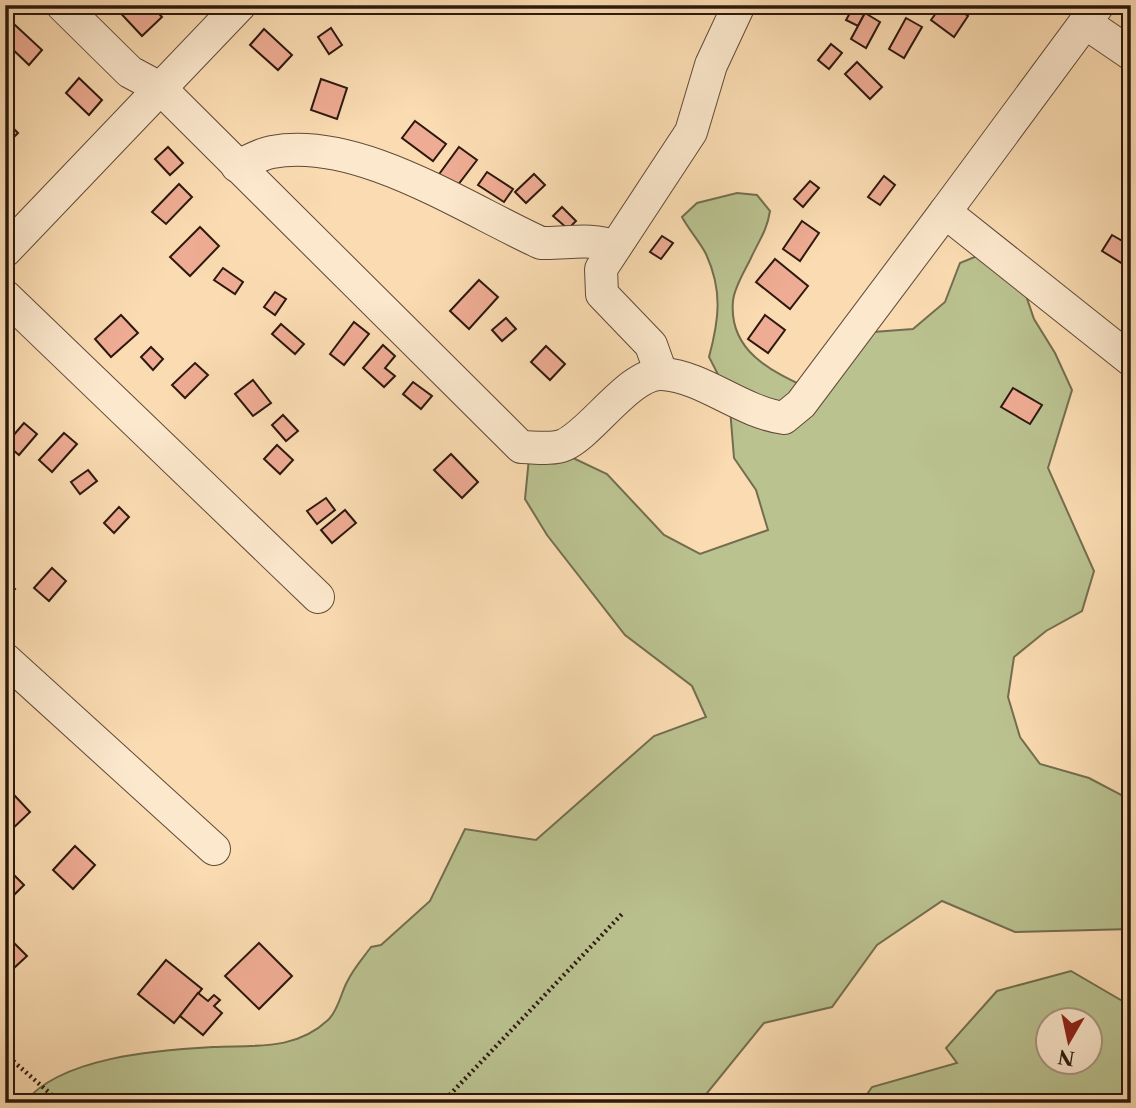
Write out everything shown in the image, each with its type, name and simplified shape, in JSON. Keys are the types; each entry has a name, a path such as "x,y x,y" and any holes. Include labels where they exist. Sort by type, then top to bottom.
{"street":[{"path":"62,5 130,72 160,88 521,447 563,446 642,380 661,373 694,383 761,415 783,418 802,404 1092,14 1131,54"},
{"path":"5,251 240,5"},
{"path":"661,373 651,345 602,294 601,269 691,132 711,65 739,5"},
{"path":"237,166 270,152 307,149 358,157 541,243 565,244 583,240 600,241 615,247"},
{"path":"945,212 1131,360"},
{"path":"5,296 318,597"},
{"path":"5,659 214,849"}],"path":[{"path":"442,1103 622,914"},
{"path":"5,1055 61,1103"}],"green space":[{"path":"737,193 757,195 770,211 764,231 734,296 734,320 739,335 747,349 772,370 818,393 873,332 913,329 945,302 960,263 999,247 1021,281 1034,319 1055,353 1072,390 1048,468 1094,571 1082,611 1046,631 1014,657 1008,697 1020,737 1040,764 1089,778 1131,800 1131,929 1015,932 942,901 877,945 832,1007 764,1023 699,1103 24,1103 40,1088 61,1075 111,1059 165,1051 274,1044 288,1042 315,1030 331,1016 349,977 371,947 381,945 430,901 465,829 536,840 654,736 706,717 692,686 625,635 547,535 525,499 529,458 571,457 607,474 664,535 700,554 768,530 756,490 734,458 729,396 709,357 718,306 715,280 706,254 682,217 697,203"},
{"path":"1071,971 1131,1006 1131,1103 861,1103 872,1087 957,1063 946,1048 997,991"}],"building":[{"path":"113,5 151,5 162,17 142,36"},
{"path":"942,5 953,5 968,16 954,37 931,20"},
{"path":"854,6 865,13 858,26 846,20"},
{"path":"865,13 880,22 866,48 851,39"},
{"path":"906,18 922,27 904,58 889,49"},
{"path":"15,25 42,50 29,65 5,42 5,35"},
{"path":"331,28 342,45 329,54 318,37"},
{"path":"264,29 292,55 278,70 250,45"},
{"path":"831,44 842,53 829,69 818,60"},
{"path":"857,62 882,87 870,99 845,74"},
{"path":"79,78 102,100 89,115 66,93"},
{"path":"321,79 347,88 337,119 311,110"},
{"path":"5,120 18,133 5,146"},
{"path":"415,121 446,144 433,161 402,138"},
{"path":"168,147 183,163 170,175 155,159"},
{"path":"459,147 477,160 454,190 437,177"},
{"path":"487,172 513,189 504,202 478,185"},
{"path":"534,174 545,185 526,203 515,192"},
{"path":"884,176 895,185 880,205 868,197"},
{"path":"810,181 819,188 803,207 794,199"},
{"path":"179,184 192,197 166,224 152,212"},
{"path":"562,207 576,221 568,229 553,216"},
{"path":"802,221 819,233 800,261 783,249"},
{"path":"200,227 219,246 190,276 170,257"},
{"path":"1112,235 1131,246 1123,264 1102,251"},
{"path":"662,236 673,243 661,259 650,252"},
{"path":"775,259 808,286 790,309 756,282"},
{"path":"223,268 243,282 235,294 214,280"},
{"path":"479,280 498,297 469,329 450,311"},
{"path":"275,292 286,299 275,315 264,307"},
{"path":"121,315 138,333 111,357 95,339"},
{"path":"765,315 785,330 768,353 748,339"},
{"path":"506,318 516,329 502,341 492,330"},
{"path":"354,322 369,334 344,365 330,354"},
{"path":"281,324 304,344 295,354 272,334"},
{"path":"383,345 395,356 385,368 395,376 384,387 363,368"},
{"path":"546,346 565,364 550,380 531,362"},
{"path":"151,347 163,359 153,370 141,357"},
{"path":"195,363 208,375 185,398 172,385"},
{"path":"253,380 271,403 253,416 235,394"},
{"path":"413,382 432,396 421,409 403,394"},
{"path":"1013,388 1042,405 1030,424 1001,407"},
{"path":"283,415 298,431 286,441 272,425"},
{"path":"24,423 37,434 19,455 6,444"},
{"path":"64,433 77,444 52,472 39,460"},
{"path":"277,445 293,460 280,474 264,459"},
{"path":"451,454 478,482 462,498 434,470"},
{"path":"88,470 97,481 80,494 71,482"},
{"path":"326,498 335,510 317,524 307,511"},
{"path":"119,507 129,517 114,533 104,523"},
{"path":"345,510 356,523 332,543 321,530"},
{"path":"52,568 66,581 49,601 34,588"},
{"path":"5,580 15,589 5,599"},
{"path":"15,796 30,812 6,835 5,805"},
{"path":"75,846 95,865 73,889 53,870"},
{"path":"6,867 24,885 12,897 5,890"},
{"path":"11,940 27,956 14,968 5,959 5,946"},
{"path":"259,943 292,976 259,1009 225,976"},
{"path":"166,960 202,989 174,1023 138,994"},
{"path":"198,993 208,1001 214,995 220,1000 214,1006 222,1013 203,1035 180,1016"},
{"path":"982,1094 992,1103 973,1103"}]}
